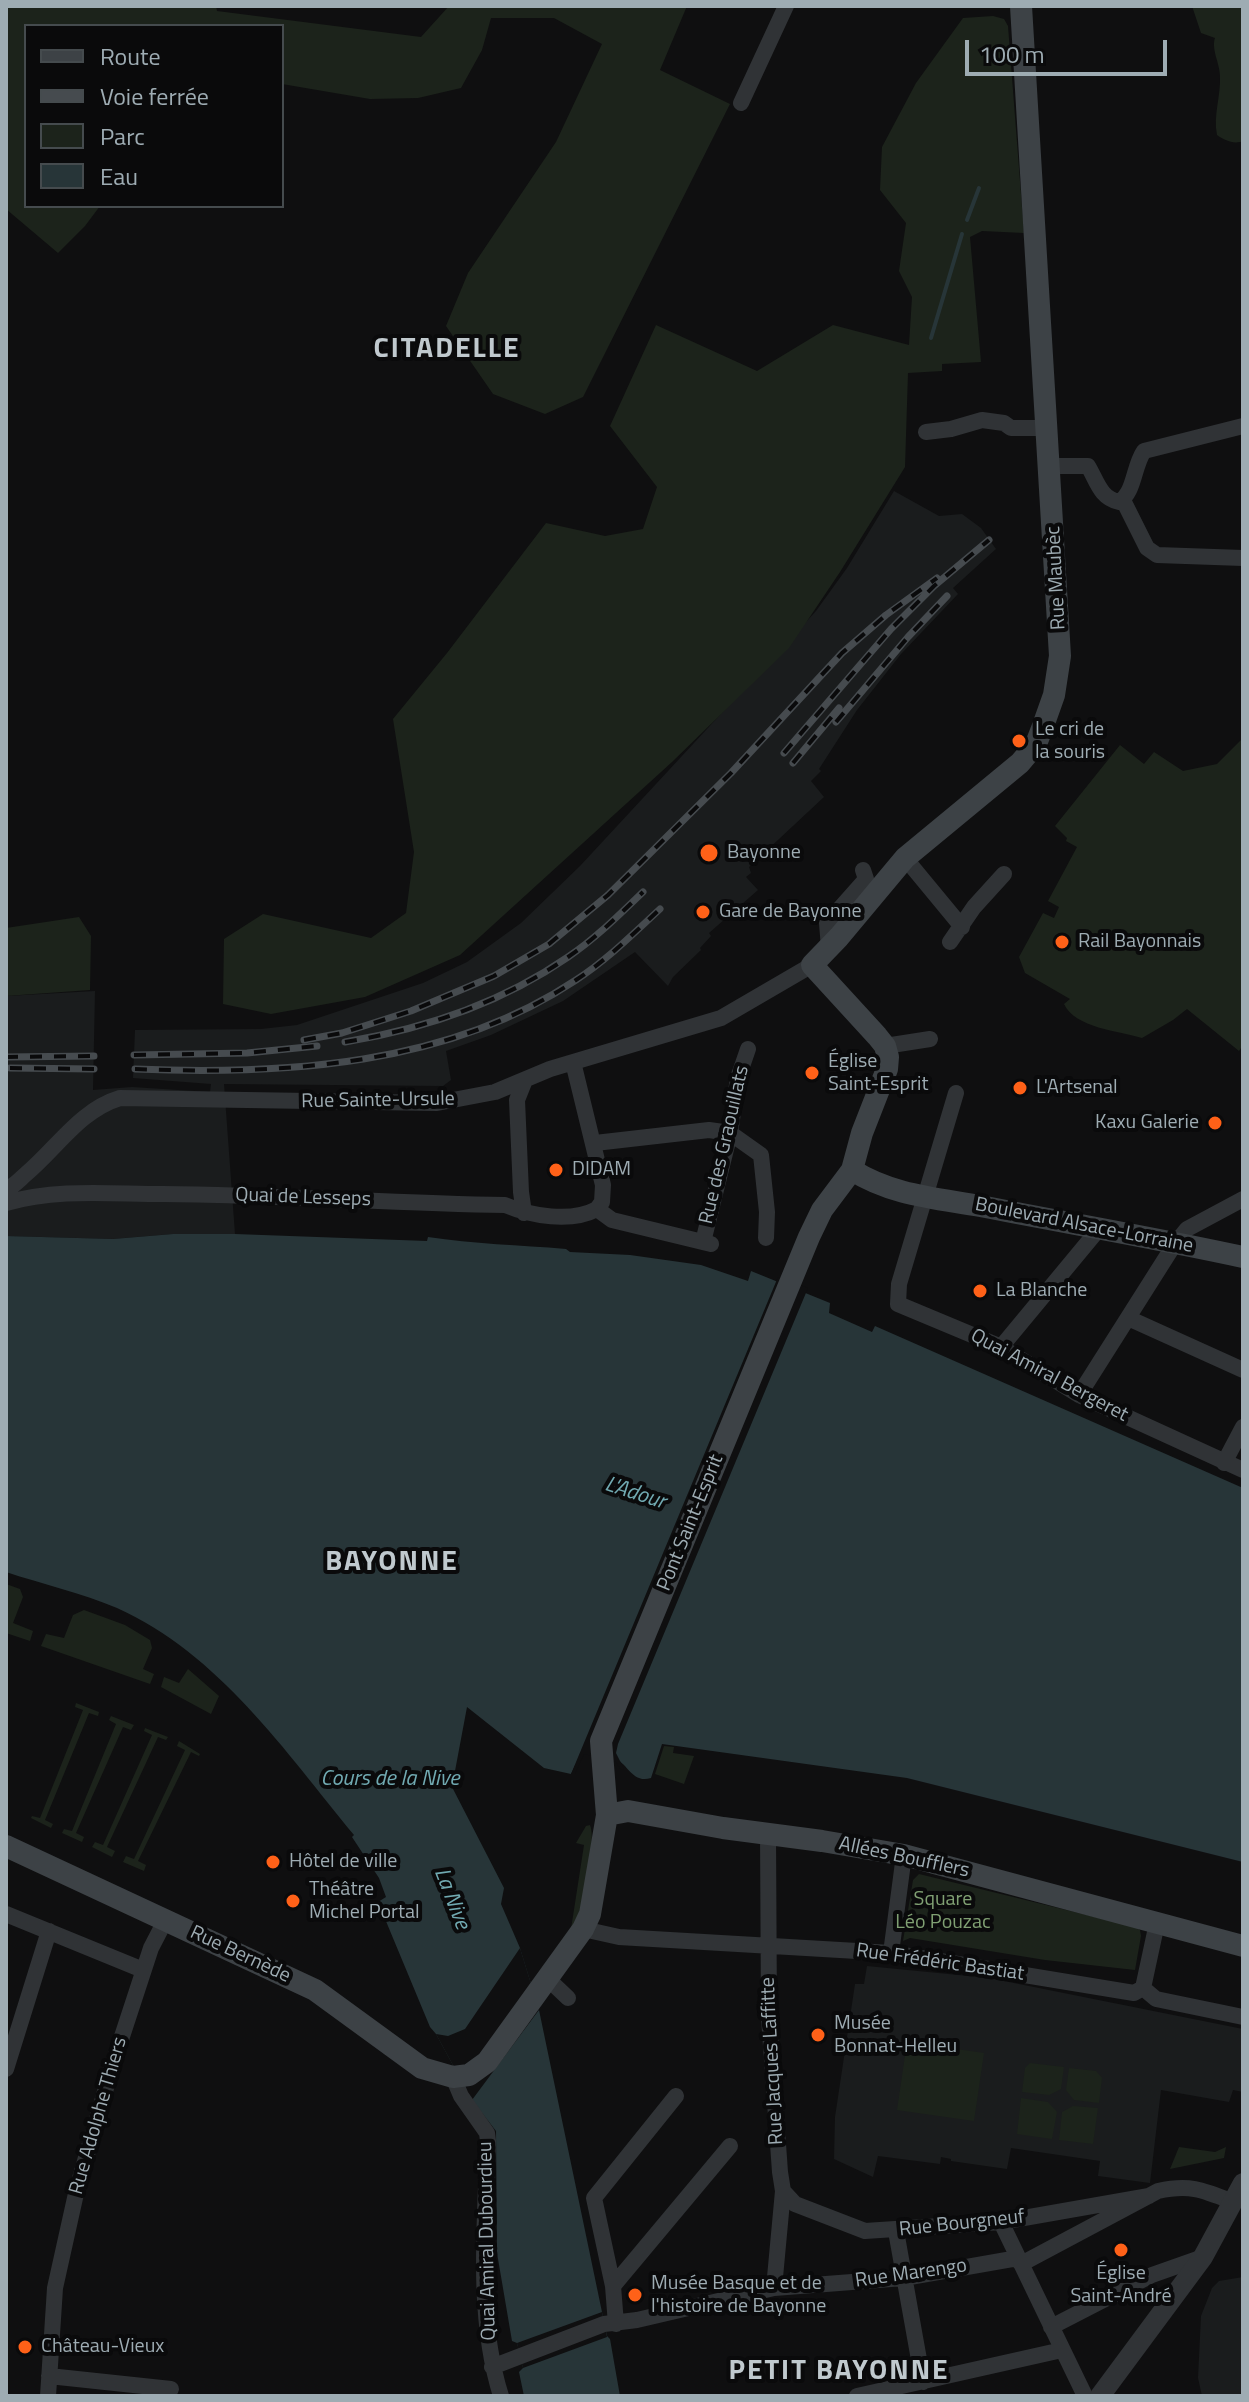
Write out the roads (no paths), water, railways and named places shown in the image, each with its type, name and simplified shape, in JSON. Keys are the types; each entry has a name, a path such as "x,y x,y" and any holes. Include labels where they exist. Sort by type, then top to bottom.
{"main road":[{"name":"Rue Maubèc","path":"812,965 905,858 1020,763 1036,744 1054,695 1060,656 1021,6"},
{"path":"812,965 878,1037 887,1069 862,1133 852,1170"},
{"name":"Boulevard Alsace-Lorraine","path":"852,1170 889,1188 925,1198 1243,1257"},
{"name":"Pont Saint-Esprit","path":"456,2076 469,2075 487,2062 583,1929 590,1914 607,1815 601,1741 809,1237 822,1210 852,1170"},
{"name":"Allées Boufflers","path":"607,1815 628,1811 904,1855 1243,1946"},
{"name":"Rue Bernède","path":"6,1846 315,1990 422,2068 456,2076"}],"street":[{"path":"741,103 786,6"},
{"path":"926,432 982,420 1004,423 1011,428 1045,428"},
{"path":"1123,500 1136,462 1144,451 1243,426"},
{"path":"1050,466 1088,466 1101,491 1111,500 1123,500"},
{"path":"1123,500 1147,548 1157,555 1243,558"},
{"path":"905,858 962,927"},
{"path":"829,948 827,923 866,879 863,870"},
{"path":"950,942 974,907 1004,874"},
{"name":"Rue Sainte-Ursule","path":"6,1189 38,1166 87,1114 120,1098 437,1103 495,1092 573,1062 709,1022 735,1011 812,965"},
{"path":"735,1011 743,1028"},
{"path":"878,1037 930,1039"},
{"name":"Rue des Graouillats","path":"597,1209 612,1220 707,1243 738,1078 748,1049"},
{"path":"573,1062 590,1138 595,1143 604,1195 597,1209"},
{"path":"524,1213 517,1100 525,1080"},
{"path":"925,1198 956,1093"},
{"path":"595,1143 709,1130 730,1133 761,1155 767,1212 766,1238"},
{"path":"38,1166 49,1194"},
{"name":"Quai de Lesseps","path":"6,1203 49,1194 234,1195 505,1205 524,1213 573,1216 597,1209"},
{"name":"Quai Amiral Bergeret","path":"925,1198 899,1284 898,1304 1001,1347 1079,1395 1243,1470"},
{"path":"1079,1395 1187,1229 1243,1199"},
{"path":"1198,1223 1205,1249"},
{"path":"1001,1347 1098,1230"},
{"path":"1128,1318 1243,1370"},
{"path":"1224,1463 1243,1427"},
{"name":"Rue Jacques Laffitte","path":"768,1833 769,2018 783,2191 774,2288"},
{"path":"891,1953 904,1855"},
{"path":"6,1914 143,1970"},
{"name":"Rue Adolphe Thiers","path":"48,2396 55,2288 84,2159 154,1937 165,1921"},
{"path":"1143,1988 1157,1923"},
{"name":"Rue Frédéric Bastiat","path":"583,1929 619,1937 891,1953 1134,1993 1143,1988 1156,1999 1243,2017"},
{"path":"6,2069 49,1931"},
{"path":"541,1988 568,1998"},
{"name":"Quai Amiral Dubourdieu","path":"456,2076 461,2096 487,2133 484,2244 492,2367 501,2396"},
{"path":"610,2324 613,2286 594,2198 676,2096"},
{"path":"613,2286 730,2146"},
{"path":"1100,2396 1203,2257 1243,2183"},
{"path":"1149,2196 1181,2186 1201,2189 1233,2202"},
{"name":"Rue Bourgneuf","path":"783,2191 795,2204 865,2231 1001,2222 1149,2196"},
{"name":"Rue Marengo","path":"492,2367 610,2324 774,2288 904,2278 1019,2261 1149,2196"},
{"path":"1001,2222 1085,2396"},
{"path":"896,2231 923,2382"},
{"path":"1051,2327 1152,2275 1203,2257"},
{"path":"857,2396 1062,2350"},
{"path":"49,2376 171,2389"}],"water":[{"path":"173,1234 427,1241 428,1237 630,1255 701,1265 748,1281 751,1271 830,1303 829,1313 872,1332 875,1326 1243,1488 1243,1862 907,1778 662,1744 651,1778 639,1778 614,1758 583,1749 571,1774 544,1768 467,1707 452,1787 504,1888 501,1904 520,1948 539,2010 620,2396 524,2396 519,2372 523,2368 517,2343 512,2341 497,2253 496,2131 472,2100 430,2027 378,1902 386,1897 379,1878 352,1837 354,1835 248,1707 187,1651 117,1608 6,1572 6,1236 113,1239"}],"waterway":[{"path":"967,220 979,188"},
{"path":"931,338 962,234"}],"railway":[{"path":"784,753 891,629 934,586 989,540"},
{"path":"304,1040 342,1033 411,1011 494,976 549,944 608,895 731,773 842,653 886,615 937,578"},
{"path":"836,722 947,596"},
{"path":"793,763 839,708"},
{"path":"345,1042 404,1030 462,1012 517,987 578,950 643,892"},
{"path":"135,1069 249,1070 306,1066 419,1048 474,1031 526,1009 576,980 660,909"},
{"path":"134,1055 247,1053 317,1046"},
{"path":"6,1057 94,1056"},
{"path":"10,1068 94,1069"}],"place":[{"name":"Le cri de la souris","path":"1019,741"},
{"name":"Bayonne","path":"709,853"},
{"name":"Gare de Bayonne","path":"703,912"},
{"name":"Rail Bayonnais","path":"1062,942"},
{"name":"Église Saint-Esprit","path":"812,1073"},
{"name":"L'Artsenal","path":"1020,1088"},
{"name":"Kaxu Galerie","path":"1215,1123"},
{"name":"DIDAM","path":"556,1170"},
{"name":"La Blanche","path":"980,1291"},
{"name":"Hôtel de ville","path":"273,1862"},
{"name":"Théâtre Michel Portal","path":"293,1901"},
{"name":"Musée Bonnat-Helleu","path":"818,2035"},
{"name":"Église Saint-André","path":"1121,2250"},
{"name":"Musée Basque et de l'histoire de Bayonne","path":"635,2295"},
{"name":"Château-Vieux","path":"25,2347"}],"district":[{"name":"CITADELLE","path":"447,350"},
{"name":"BAYONNE","path":"392,1563"},
{"name":"PETIT BAYONNE","path":"839,2372"}],"water label":[{"name":"L'Adour","path":"635,1494"},
{"name":"Cours de la Nive","path":"390,1780"},
{"name":"La Nive","path":"451,1899"}],"park label":[{"name":"Square Léo Pouzac","path":"943,1912"}]}
